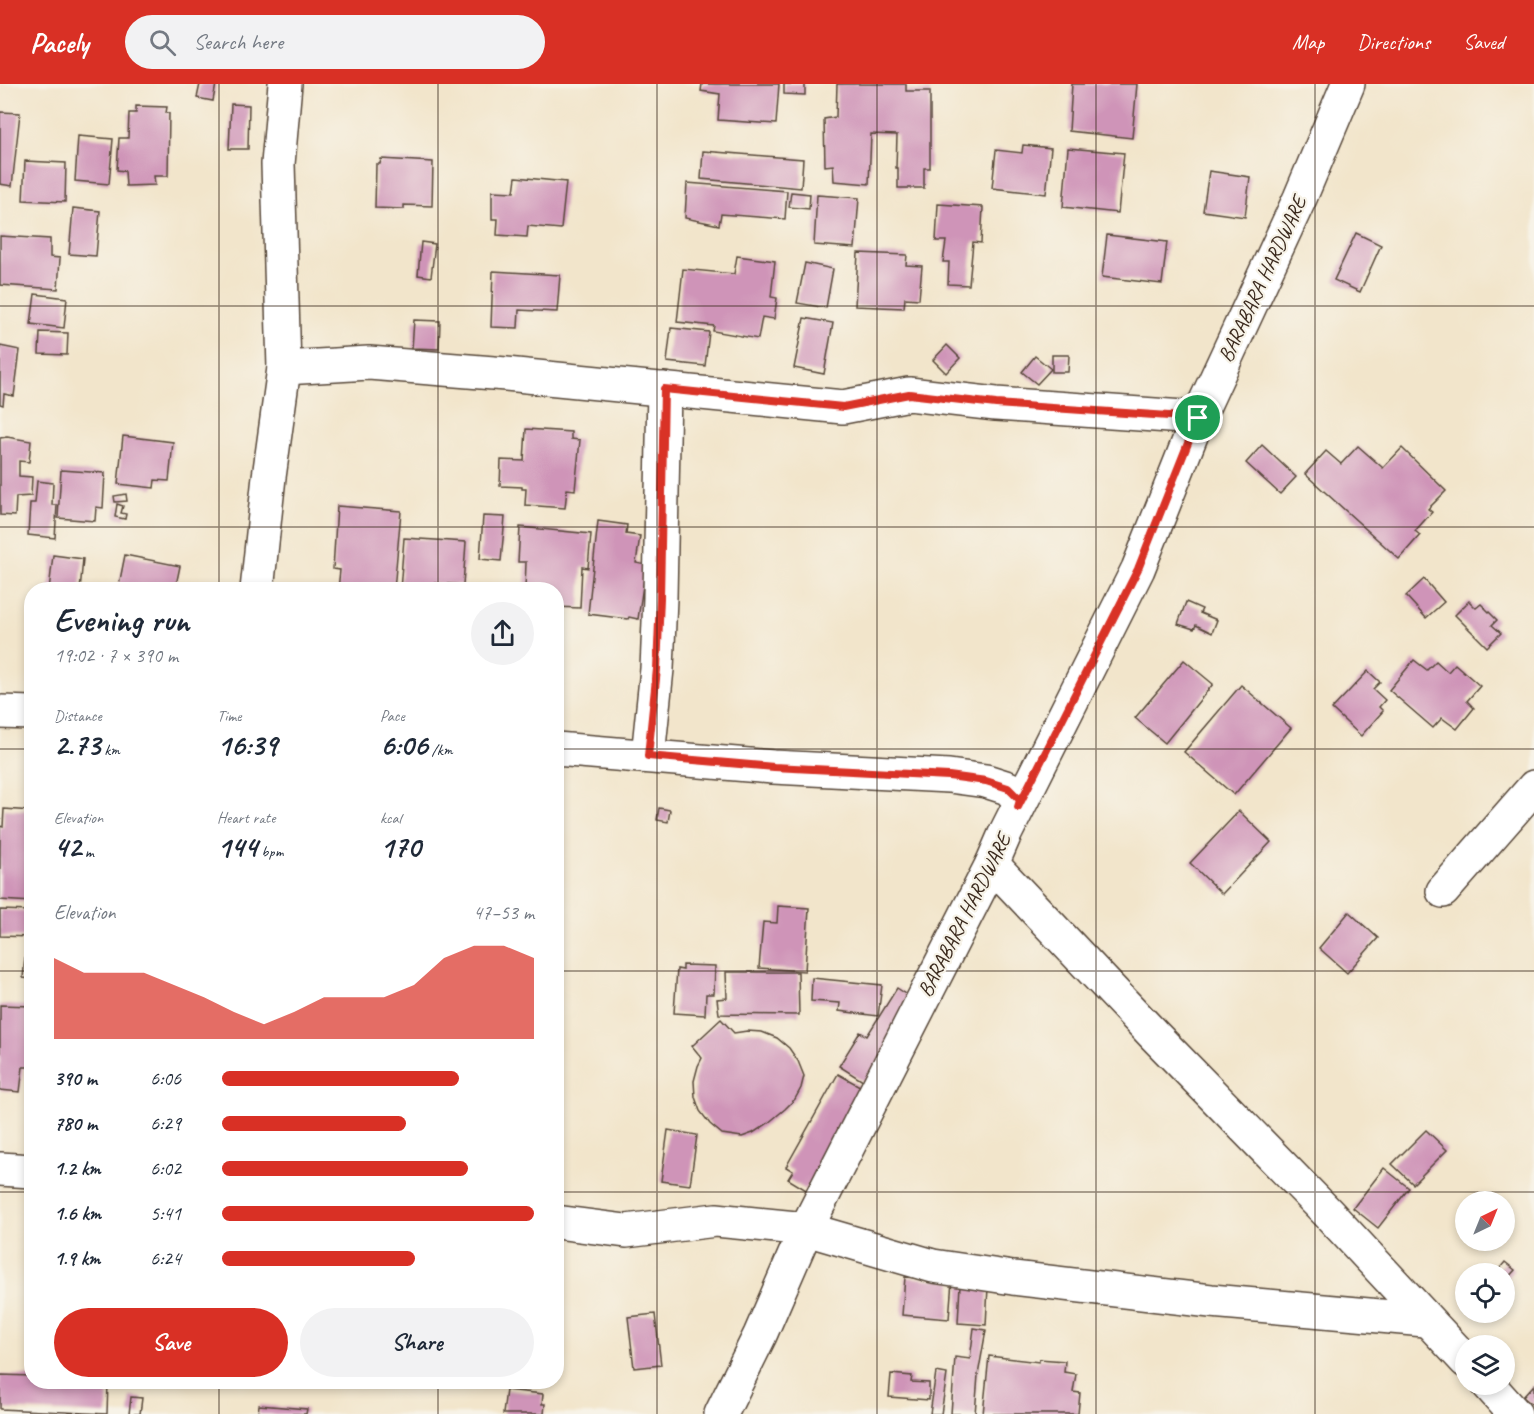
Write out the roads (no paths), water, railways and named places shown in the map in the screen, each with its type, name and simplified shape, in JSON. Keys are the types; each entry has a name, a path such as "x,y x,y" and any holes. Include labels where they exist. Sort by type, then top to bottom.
{"street":[{"path":"258,582 268,477 284,368 278,164 285,84"},
{"name":"BARABARA HARDWARE","path":"722,1414 760,1335 806,1229 992,864 1018,807 1138,569 1198,418 1300,198 1348,84"},
{"path":"284,368 369,363 843,407 909,394 996,404 1198,418"},
{"path":"648,756 657,669 660,610 664,389"},
{"path":"0,712 24,713"},
{"path":"564,751 774,767 949,776 986,781 1008,788 1020,800 1018,807"},
{"path":"1443,891 1534,787"},
{"path":"992,864 1160,1042 1327,1212 1455,1350"},
{"path":"0,1169 24,1170"},
{"path":"564,1223 626,1231 716,1220 806,1229 933,1266 1013,1278 1210,1301 1425,1320"},
{"path":"1498,1395 1515,1414"}]}
